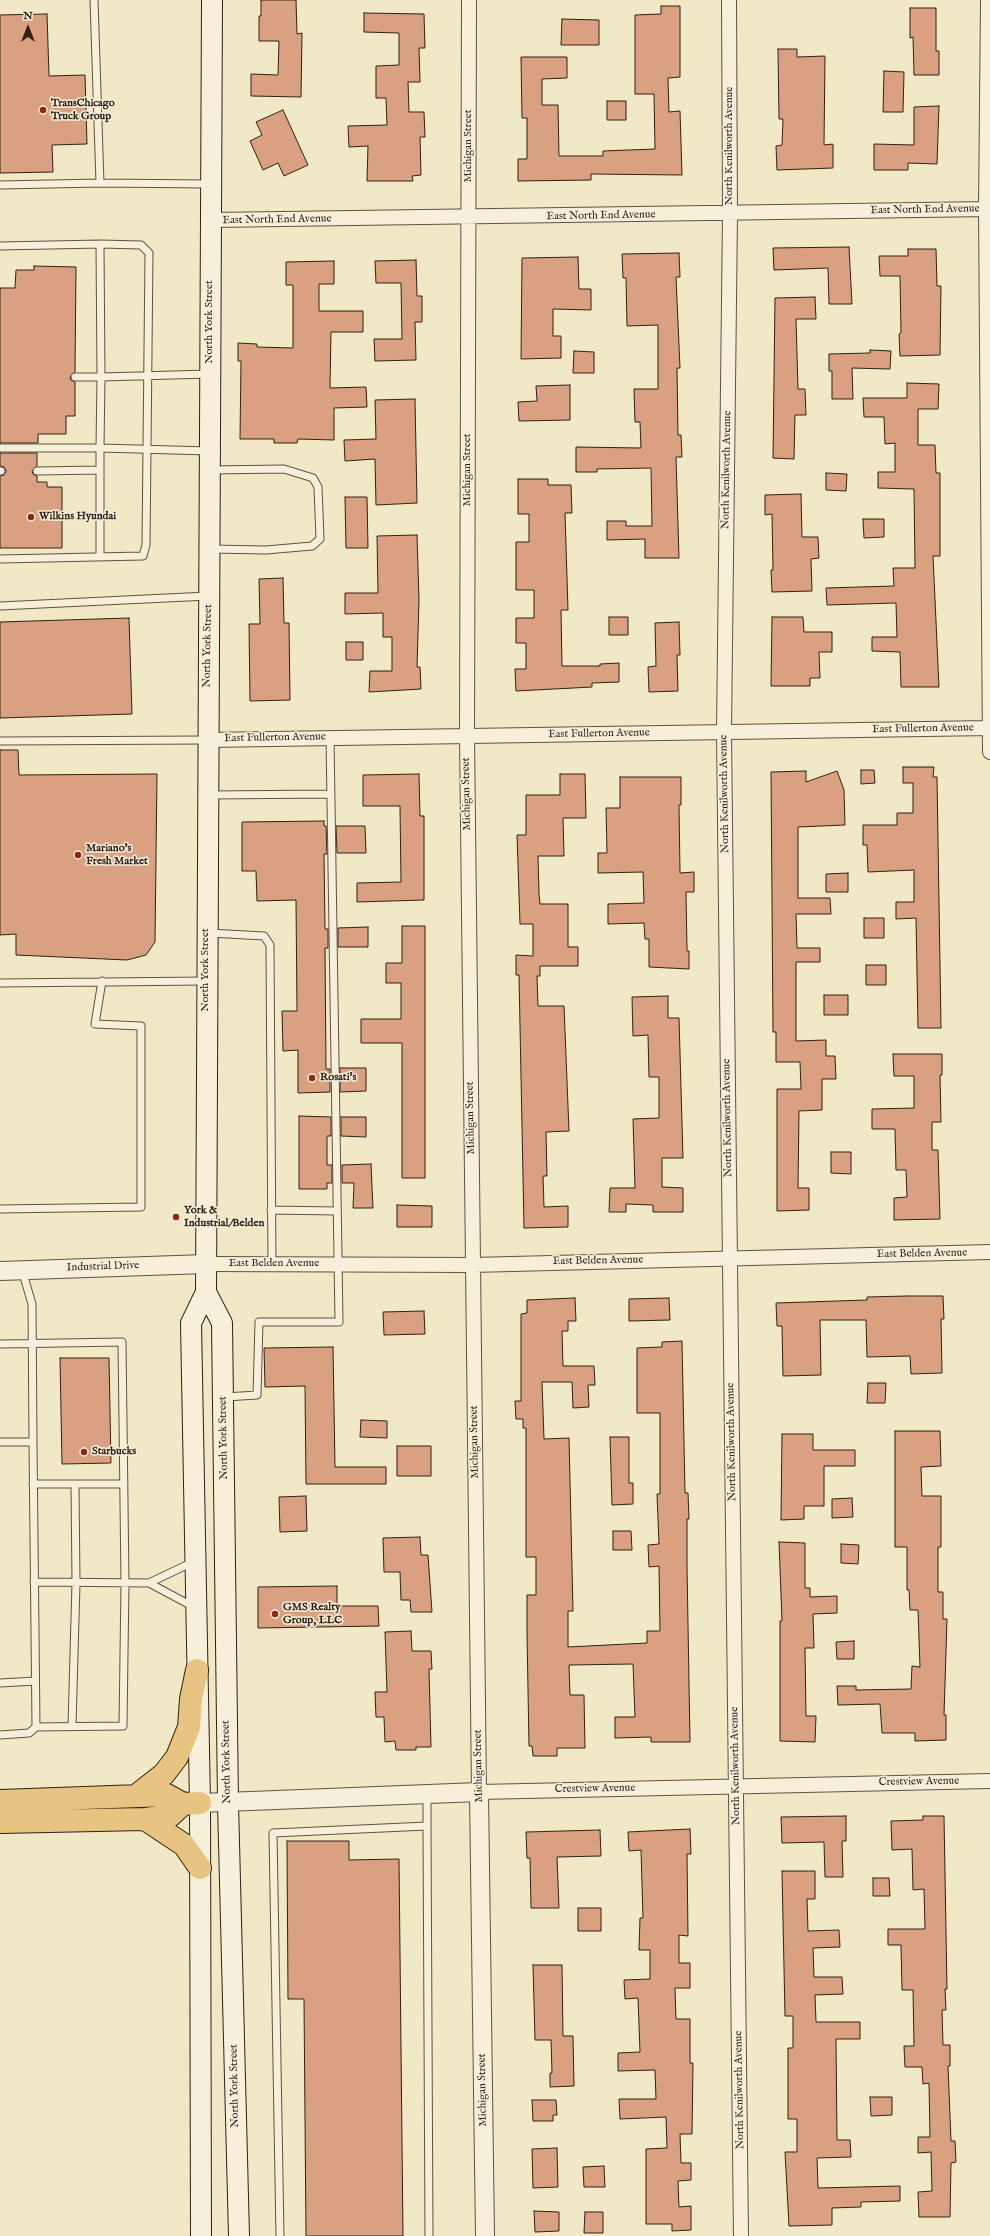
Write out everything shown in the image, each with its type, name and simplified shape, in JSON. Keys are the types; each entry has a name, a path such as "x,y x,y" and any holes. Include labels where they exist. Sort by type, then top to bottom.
{"highway":[{"path":"136,1796 164,1774 177,1757 189,1727 191,1699 197,1670"},
{"path":"0,1801 167,1795 191,1804"},
{"path":"0,1822 145,1819 170,1816 191,1804"},
{"path":"145,1819 184,1844 200,1868"}],"main road":[{"name":"North York Street","path":"212,0 206,933 206,1292 222,1323 228,1803 239,2236"},
{"name":"North York Street","path":"201,2236 200,1868 191,1804 197,1670 190,1323 206,1292"}],"street":[{"name":"Michigan Street","path":"469,0 466,735 485,2236"},
{"name":"North Kenilworth Avenue","path":"729,0 730,214 724,732 741,2236"},
{"path":"988,0 990,752"},
{"name":"East North End Avenue","path":"211,220 730,214 988,209"},
{"name":"East Fullerton Avenue","path":"207,740 990,728"},
{"name":"East Belden Avenue","path":"206,1264 472,1264 990,1252"},
{"name":"Industrial Drive","path":"0,1271 206,1264"},
{"name":"Crestview Avenue","path":"191,1804 479,1792 737,1785 990,1781"}],"lane":[{"path":"94,0 100,183"},
{"path":"0,185 100,183 211,184"},
{"path":"100,244 100,556"},
{"path":"0,246 100,244 141,245 149,253 146,545 143,556 0,559"},
{"path":"75,377 210,374"},
{"path":"0,448 100,448 147,450 209,461 284,469 313,478 318,487 320,539 312,546 266,550 209,549"},
{"path":"37,471 100,470"},
{"path":"0,606 208,596"},
{"path":"223,1397 257,1395 259,1322 339,1322 330,737"},
{"path":"0,741 207,740"},
{"path":"207,795 330,794"},
{"path":"206,933 264,936 270,945 272,1265"},
{"path":"0,1209 141,1207 141,1026 95,1024 102,981"},
{"path":"0,983 206,981"},
{"path":"272,1210 337,1211"},
{"path":"22,1270 32,1304 36,1727"},
{"path":"0,1344 122,1342 125,1583 123,1726 36,1727 29,1733 0,1735"},
{"path":"0,1442 33,1442"},
{"path":"33,1484 124,1484"},
{"path":"72,1726 76,1583 75,1485"},
{"path":"34,1582 149,1583 195,1561"},
{"path":"149,1583 196,1608"},
{"path":"0,1683 35,1681"},
{"path":"427,1794 429,2236"},
{"path":"280,2236 273,1833 427,1826"}],"building":[{"path":"261,0 296,0 297,34 302,33 301,97 251,96 251,74 278,75 279,41 259,41 259,16 261,16"},
{"path":"661,6 680,6 680,77 668,78 669,112 680,111 682,175 591,174 591,180 518,181 518,159 527,159 527,118 522,118 521,57 567,57 567,78 542,79 542,105 558,105 559,156 603,156 603,151 655,149 654,94 635,94 635,15 661,14"},
{"path":"910,8 936,8 936,51 939,51 939,75 914,75 913,37 910,38"},
{"path":"364,13 424,14 425,48 419,48 420,82 408,82 409,112 424,112 425,137 420,137 421,175 412,176 413,181 367,181 368,146 349,147 348,126 387,125 386,98 376,98 376,66 399,65 399,33 364,32"},
{"name":"TransChicago Truck Group","path":"47,14 49,76 85,75 87,144 52,145 53,172 0,173 0,15"},
{"path":"562,19 599,20 599,45 561,45"},
{"path":"778,49 797,49 797,57 825,56 824,145 833,144 833,168 777,170 776,146 782,145 783,119 779,119"},
{"path":"884,71 904,72 903,112 883,112"},
{"path":"607,101 626,101 626,120 607,120"},
{"path":"939,106 937,164 908,163 908,170 874,170 874,144 914,145 914,107"},
{"path":"283,110 308,165 284,176 278,163 263,170 250,141 262,135 256,122"},
{"path":"849,247 852,304 829,304 828,268 774,270 773,248"},
{"path":"908,249 936,249 937,286 941,286 940,355 900,356 900,276 880,276 879,256 908,256"},
{"path":"679,253 680,277 676,277 680,368 677,368 678,435 681,435 682,457 676,457 679,558 645,558 645,539 607,540 607,521 626,521 626,526 652,526 651,468 597,469 597,472 576,472 576,447 641,448 640,422 635,422 634,389 658,389 658,325 627,326 626,278 623,278 622,254"},
{"path":"578,257 579,289 591,289 591,310 553,309 553,336 561,336 561,358 521,359 522,258"},
{"path":"416,260 417,296 422,296 422,322 415,322 416,360 375,361 374,339 402,339 401,283 376,283 375,261"},
{"path":"334,261 334,284 319,284 319,311 363,311 363,332 331,332 330,388 366,387 367,407 334,408 334,440 298,439 297,443 274,443 274,439 240,439 241,361 238,361 238,343 257,344 257,347 293,348 293,285 286,285 286,262"},
{"path":"34,266 76,267 75,372 70,377 71,380 75,382 75,416 66,416 66,434 38,434 38,443 0,443 0,288 15,288 16,270 34,270"},
{"path":"815,297 816,319 796,319 798,389 805,389 806,415 795,415 794,459 773,458 775,298"},
{"path":"870,350 891,351 890,369 852,368 853,399 832,399 832,371 829,371 829,354 870,353"},
{"path":"574,351 594,352 594,373 573,373"},
{"path":"907,383 939,384 938,409 918,409 918,445 935,445 936,473 940,473 940,556 933,556 939,687 901,687 900,652 872,651 872,637 897,637 896,603 827,605 826,588 894,586 893,568 915,568 914,489 878,488 878,472 895,472 895,443 885,444 884,417 864,417 863,398 907,398"},
{"path":"570,385 570,420 519,421 518,402 537,401 536,386"},
{"path":"415,399 417,503 376,505 375,459 345,461 344,440 376,439 375,400"},
{"name":"Wilkins Hyundai","path":"0,453 37,453 37,466 32,471 33,474 37,476 37,482 47,482 47,487 62,487 62,548 0,548 0,476 4,475 6,471 4,467 0,466"},
{"path":"826,473 847,474 846,491 826,490"},
{"path":"518,479 548,479 548,485 571,485 572,513 565,513 568,610 561,610 562,666 600,666 600,664 619,663 619,682 592,683 592,687 516,691 515,669 526,669 526,643 516,643 516,618 534,618 534,590 516,590 516,542 529,542 529,514 518,514"},
{"path":"801,494 802,537 818,537 819,558 811,559 812,591 772,592 772,514 765,515 765,495"},
{"path":"345,497 367,497 368,548 346,548"},
{"path":"863,519 884,519 884,537 864,538"},
{"path":"417,535 419,600 417,667 420,667 421,689 369,692 370,671 392,671 392,637 383,637 383,613 345,614 345,593 378,593 377,536"},
{"path":"283,578 284,623 289,623 290,700 250,701 249,624 260,624 259,579"},
{"path":"609,617 628,617 628,635 609,635"},
{"path":"772,617 803,617 804,632 832,632 832,652 819,652 820,678 810,678 810,686 771,686"},
{"path":"129,618 132,714 0,718 0,622"},
{"path":"679,622 680,655 677,655 678,691 649,692 648,667 656,666 655,623"},
{"path":"346,642 363,642 363,660 346,660"},
{"name":"Mariano's Fresh Market","path":"0,750 18,750 19,775 157,774 155,942 146,955 127,960 16,955 16,934 0,935"},
{"path":"903,767 934,767 933,777 937,777 941,1028 918,1028 916,918 896,919 896,902 914,902 914,870 868,872 867,845 863,845 863,825 897,825 897,813 913,813 913,783 903,783"},
{"path":"861,770 874,770 875,783 861,784"},
{"path":"806,771 806,782 837,771 844,790 845,825 798,827 798,898 830,898 831,914 796,914 797,948 820,948 820,962 796,962 796,1041 826,1040 826,1056 835,1056 836,1079 822,1079 822,1110 799,1111 798,1188 809,1188 809,1210 777,1211 777,1089 801,1089 800,1062 776,1062 776,1032 773,1032 771,772"},
{"path":"419,774 420,816 424,816 424,900 357,902 357,883 401,882 400,806 363,806 363,775"},
{"path":"560,774 585,774 586,818 563,818 564,856 538,856 539,894 540,904 568,904 568,947 578,947 578,966 540,966 540,976 537,976 538,1006 564,1006 569,1131 546,1132 547,1176 543,1176 544,1207 568,1206 568,1227 524,1228 519,975 516,975 516,955 533,956 533,924 520,924 517,835 526,835 526,795 560,795"},
{"path":"620,777 681,777 681,805 679,805 680,873 694,872 694,892 686,892 687,951 689,951 689,969 649,967 649,939 645,939 644,923 608,924 608,904 644,903 643,872 598,873 598,853 607,853 606,808 620,808"},
{"path":"324,821 324,826 326,826 327,854 324,854 325,929 328,929 328,948 325,948 326,1069 330,1069 330,1092 298,1093 298,1050 283,1051 282,1011 297,1011 296,900 257,901 256,871 242,871 242,822"},
{"path":"336,826 365,826 366,853 337,853"},
{"path":"848,873 848,892 826,892 826,874"},
{"path":"864,918 884,918 884,938 864,938"},
{"path":"402,926 425,926 425,1178 402,1178 402,1043 361,1043 361,1019 401,1019 401,983 386,983 386,963 402,963"},
{"path":"368,927 368,947 338,947 338,928"},
{"path":"866,965 886,965 886,985 866,985"},
{"path":"824,995 848,995 848,1015 824,1015"},
{"path":"668,996 668,1018 679,1018 683,1158 662,1158 662,1187 683,1188 683,1212 653,1212 653,1205 626,1204 626,1212 609,1212 610,1188 635,1188 633,1119 659,1118 659,1077 649,1077 648,1035 633,1036 632,997"},
{"path":"893,1054 942,1054 942,1075 940,1075 941,1122 932,1122 932,1150 938,1150 940,1219 894,1220 894,1198 907,1197 906,1170 896,1170 895,1129 872,1129 872,1109 914,1108 914,1076 894,1076"},
{"path":"340,1068 366,1068 366,1091 340,1092"},
{"path":"299,1116 331,1117 331,1136 327,1136 327,1165 332,1165 332,1183 327,1183 327,1189 299,1189"},
{"path":"341,1117 366,1117 366,1137 341,1136"},
{"path":"831,1152 851,1152 851,1174 831,1173"},
{"path":"371,1164 373,1208 353,1208 354,1183 342,1183 342,1165"},
{"path":"397,1205 432,1206 432,1227 397,1227"},
{"path":"943,1296 944,1319 941,1319 942,1373 911,1374 910,1356 867,1357 866,1320 820,1320 821,1375 783,1376 782,1326 777,1326 776,1303 867,1300 867,1297"},
{"path":"575,1298 576,1321 568,1321 568,1331 562,1331 563,1366 594,1366 595,1385 588,1385 589,1407 573,1408 572,1382 542,1382 544,1439 569,1438 573,1611 568,1611 568,1647 647,1643 647,1631 660,1631 659,1566 649,1567 648,1545 659,1544 657,1494 660,1494 660,1413 637,1413 637,1348 662,1347 662,1342 682,1341 685,1493 688,1493 689,1519 687,1519 687,1566 690,1742 651,1742 651,1737 615,1738 615,1717 635,1717 633,1664 569,1665 570,1695 584,1695 585,1748 557,1748 557,1756 533,1756 532,1746 529,1746 527,1595 536,1595 536,1557 526,1557 526,1428 523,1428 523,1419 516,1419 515,1401 521,1401 521,1314 527,1313 527,1300"},
{"path":"669,1298 670,1320 629,1321 629,1299"},
{"path":"424,1311 425,1334 384,1335 383,1312"},
{"path":"333,1347 335,1467 386,1467 386,1484 306,1484 305,1386 265,1387 264,1348"},
{"path":"60,1358 109,1358 111,1463 62,1464"},
{"path":"868,1383 886,1383 885,1403 867,1403"},
{"path":"361,1420 387,1421 387,1438 360,1437"},
{"path":"895,1431 940,1431 941,1466 921,1467 922,1496 941,1496 941,1547 938,1547 938,1592 943,1592 943,1619 947,1619 944,1715 946,1715 946,1740 915,1741 915,1733 882,1733 880,1704 838,1705 837,1686 856,1686 856,1690 911,1689 912,1666 920,1667 918,1610 910,1610 909,1590 907,1590 907,1547 895,1547"},
{"path":"782,1434 813,1434 813,1450 855,1450 855,1466 824,1466 824,1506 804,1506 804,1519 781,1520"},
{"path":"610,1437 629,1437 629,1483 633,1483 633,1504 612,1505"},
{"path":"397,1446 431,1446 431,1476 397,1476"},
{"path":"306,1496 307,1531 280,1532 279,1497"},
{"path":"852,1498 853,1517 832,1518 832,1499"},
{"path":"613,1531 631,1531 632,1550 613,1550"},
{"path":"420,1537 421,1555 428,1555 432,1612 411,1612 410,1600 401,1600 400,1572 384,1572 383,1538"},
{"path":"779,1542 805,1543 805,1588 810,1588 810,1597 837,1596 837,1613 813,1614 814,1648 805,1648 806,1716 816,1716 815,1742 780,1741 780,1621 782,1621"},
{"path":"841,1544 859,1545 858,1564 841,1563"},
{"path":"337,1586 337,1606 378,1606 379,1626 258,1628 258,1587"},
{"path":"411,1631 412,1651 431,1651 432,1669 429,1669 431,1747 416,1747 416,1750 396,1750 395,1741 385,1742 384,1717 376,1717 375,1692 387,1692 385,1632"},
{"path":"854,1641 854,1659 837,1659 836,1642"},
{"path":"846,1816 846,1841 842,1841 843,1877 825,1877 824,1842 782,1843 781,1817"},
{"path":"923,1816 944,1816 947,1989 945,1989 946,2010 942,2010 943,2045 950,2045 950,2066 948,2066 951,2141 955,2141 956,2162 951,2163 950,2217 919,2217 918,2192 932,2191 931,2152 918,2153 918,2137 930,2137 929,2083 923,2084 922,2067 905,2067 904,2046 914,2046 913,1990 902,1990 901,1945 888,1945 888,1929 925,1929 924,1889 913,1890 912,1849 892,1850 891,1821 923,1820"},
{"path":"690,1829 691,1854 687,1854 688,1936 679,1935 679,1963 690,1963 690,1988 675,1988 676,2019 690,2019 690,2063 693,2063 692,2134 680,2134 681,2163 691,2163 691,2180 678,2181 679,2207 691,2206 691,2230 672,2231 672,2224 646,2224 646,2149 667,2148 666,2117 620,2119 619,2099 656,2099 655,2070 618,2071 618,2053 640,2052 638,1998 625,1999 624,1980 650,1979 650,1950 639,1950 640,1918 643,1918 641,1850 629,1851 628,1832"},
{"path":"600,1830 601,1856 557,1857 559,1908 531,1908 530,1858 527,1858 526,1832"},
{"path":"287,1841 349,1841 349,1860 399,1859 403,2236 306,2236 304,1999 288,1999"},
{"path":"782,1871 815,1871 815,1899 807,1899 808,1931 839,1930 840,1947 813,1948 814,1977 842,1977 843,1994 815,1995 816,2022 860,2022 860,2039 836,2039 837,2140 850,2140 851,2157 817,2158 818,2188 900,2186 900,2201 861,2202 861,2207 832,2208 832,2225 789,2226 785,2152 797,2152 797,2119 788,2119 788,2048 793,2048 793,2016 785,2016"},
{"path":"873,1878 889,1878 890,1896 873,1896"},
{"path":"578,1908 601,1908 601,1931 578,1931"},
{"path":"533,1965 562,1965 563,2036 573,2036 574,2086 550,2087 550,2073 552,2073 551,2040 535,2040"},
{"path":"870,2097 892,2097 892,2115 871,2116"},
{"path":"532,2100 556,2100 557,2115 553,2115 553,2121 533,2121"},
{"path":"557,2148 558,2187 533,2188 532,2149"},
{"path":"604,2166 605,2187 584,2187 583,2167"},
{"path":"534,2211 559,2212 559,2231 535,2232"},
{"path":"585,2212 603,2212 603,2233 584,2233"}],"place":[{"name":"TransChicago Truck Group","path":"43,110"},
{"name":"Wilkins Hyundai","path":"31,517"},
{"name":"Mariano's Fresh Market","path":"78,855"},
{"name":"Rosati's","path":"312,1078"},
{"name":"York & Industrial/Belden","path":"176,1217"},
{"name":"Starbucks","path":"84,1452"},
{"name":"GMS Realty Group, LLC","path":"275,1614"}]}
